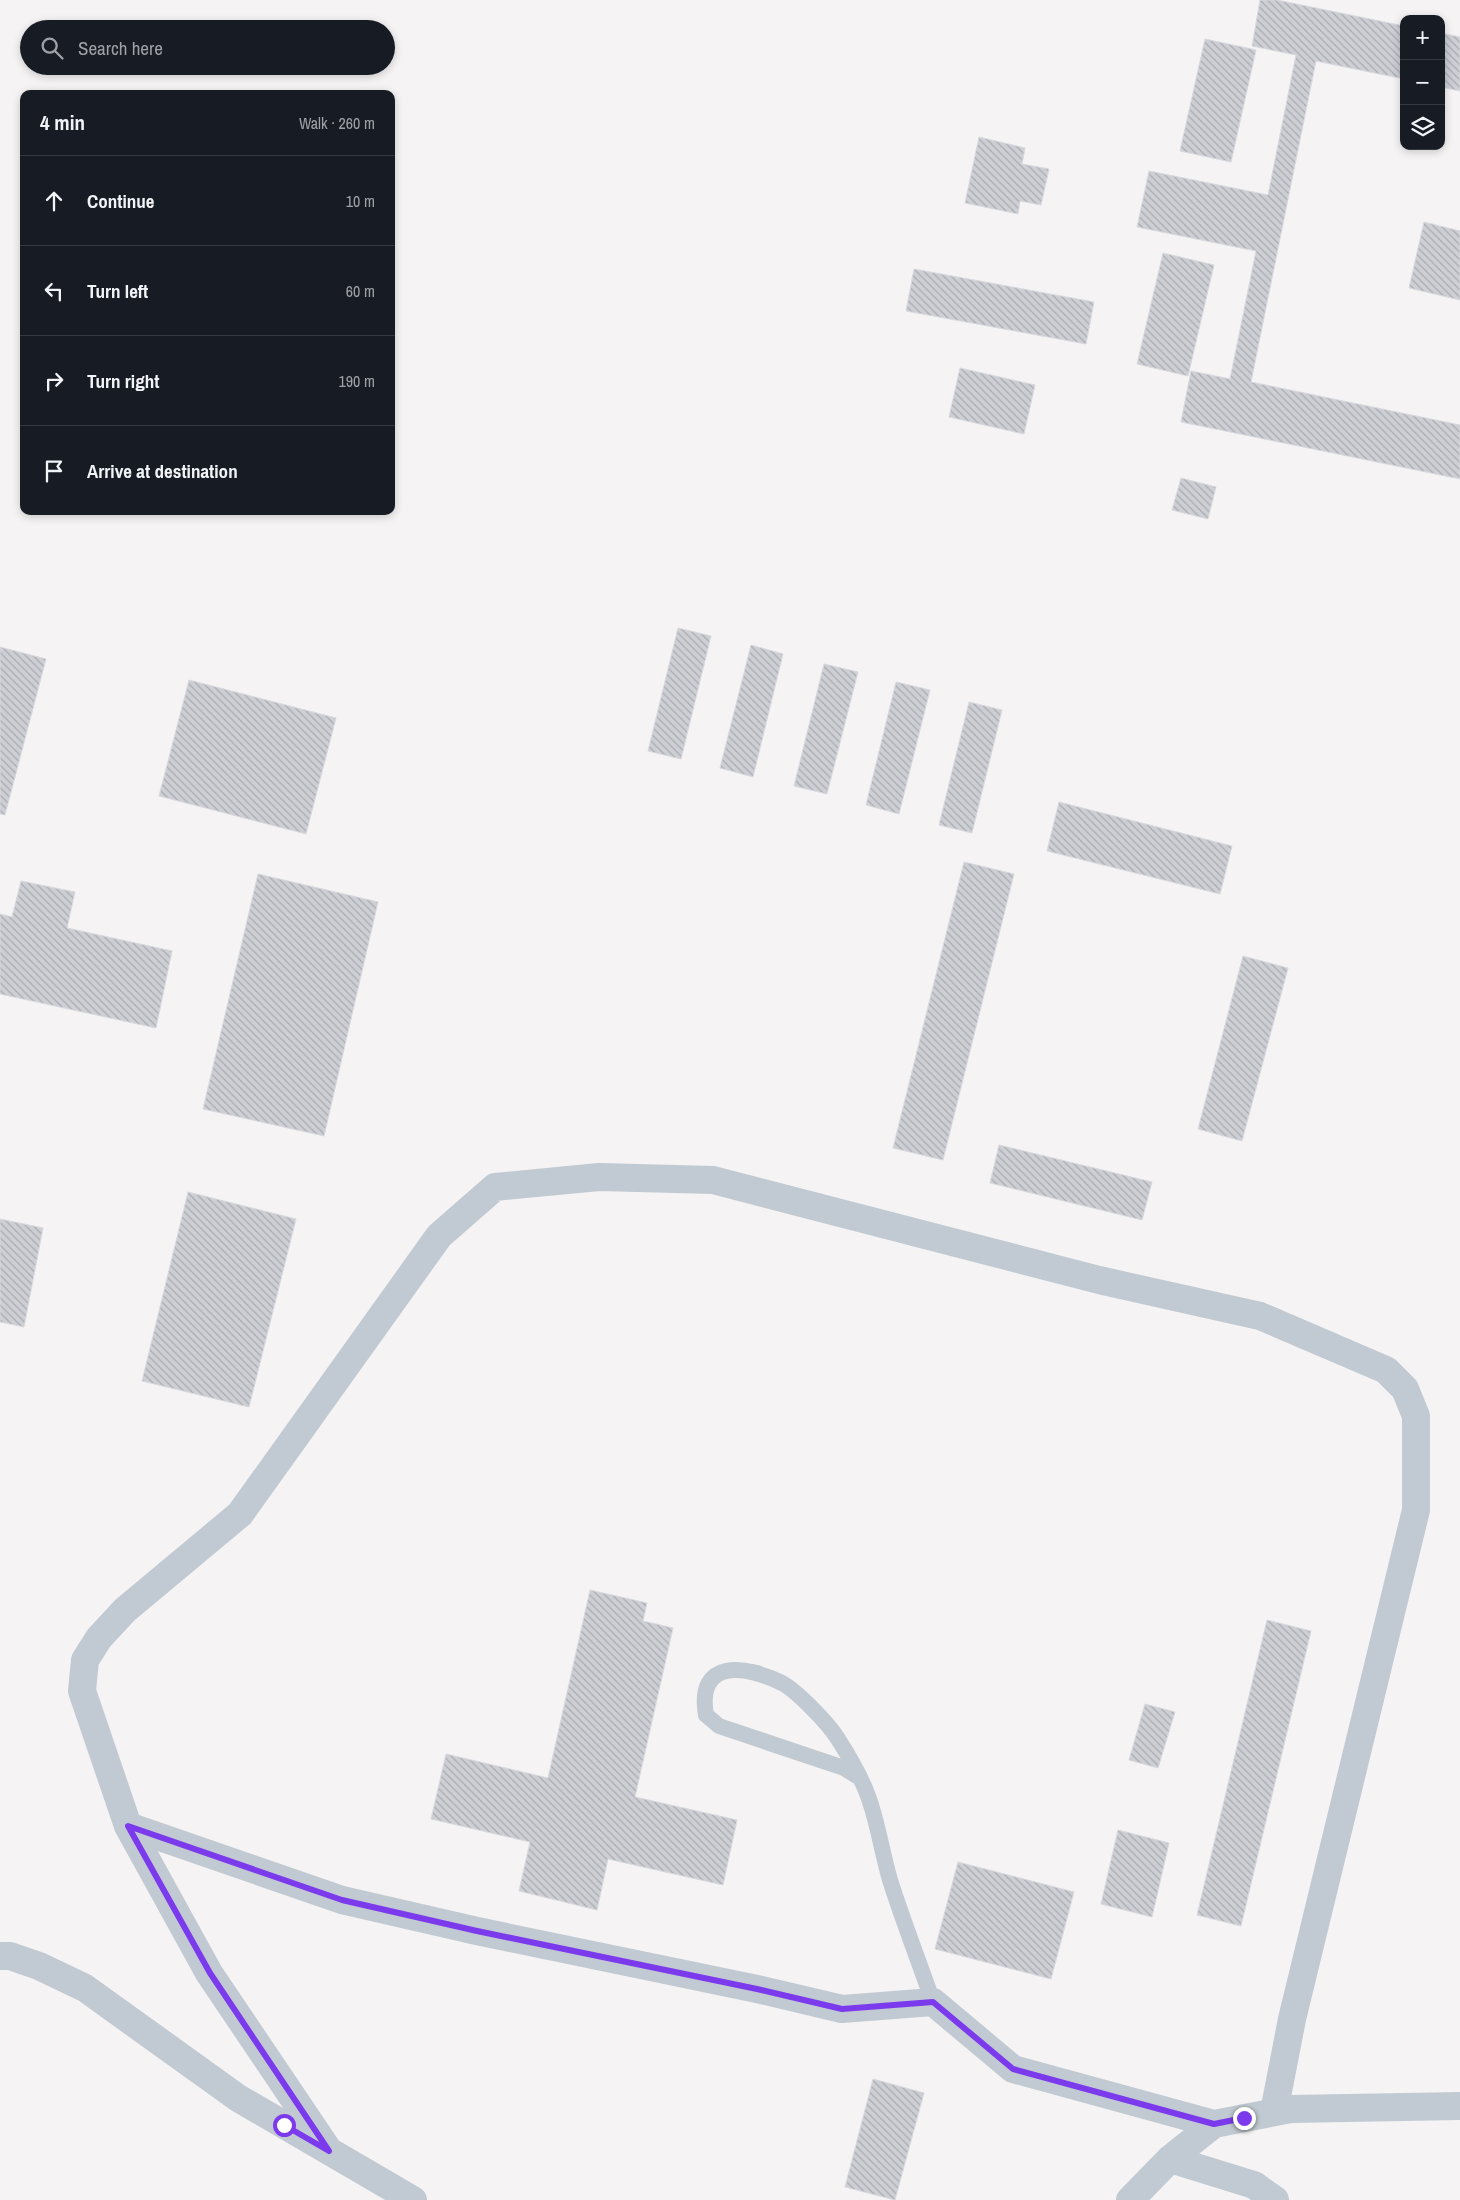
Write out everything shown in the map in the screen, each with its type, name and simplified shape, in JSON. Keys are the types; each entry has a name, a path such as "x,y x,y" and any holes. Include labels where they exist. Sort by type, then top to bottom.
{"street":[{"path":"329,2151 210,1973 128,1826 82,1691 85,1660 99,1638 126,1610 240,1514 439,1236 494,1187 599,1177 713,1180 1099,1280 1260,1316 1386,1370 1405,1388 1416,1416 1416,1510 1292,2019 1274,2112"},
{"path":"128,1826 342,1900 477,1931 757,1989 842,2009 933,2002 1013,2069 1214,2124 1290,2109 1460,2106"},
{"path":"0,1956 10,1956 39,1966 85,1988 238,2098 413,2200"},
{"path":"1130,2200 1170,2159 1214,2124"},
{"path":"1170,2159 1254,2185 1275,2200"}],"lane":[{"path":"860,1778 844,1768 720,1726 706,1715 703,1698 708,1682 724,1670 745,1669 783,1684 807,1703 838,1737 860,1778 868,1795 890,1880 933,2002"}],"building":[{"path":"1260,0 1277,0 1400,25 1400,78 1316,61 1251,382 1460,425 1460,479 1181,422 1191,371 1230,379 1256,251 1137,227 1149,171 1268,195 1296,55 1252,46"},
{"path":"1445,34 1460,37 1460,91 1445,88"},
{"path":"1205,39 1256,50 1231,162 1180,151"},
{"path":"979,137 1025,148 1022,164 1049,169 1041,205 1020,201 1018,214 965,203"},
{"path":"1424,222 1460,231 1460,300 1409,288"},
{"path":"1163,253 1214,265 1188,376 1137,364"},
{"path":"914,269 1094,302 1086,344 906,311"},
{"path":"960,368 1035,385 1024,434 949,417"},
{"path":"1181,478 1216,487 1208,519 1172,510"},
{"path":"678,628 711,636 681,759 648,751"},
{"path":"751,645 783,654 753,777 720,768"},
{"path":"0,647 46,659 5,815 0,814"},
{"path":"824,664 858,672 827,794 794,786"},
{"path":"189,680 336,718 306,834 159,796"},
{"path":"896,682 930,690 899,814 866,805"},
{"path":"969,702 1002,710 972,833 939,825"},
{"path":"1059,802 1232,846 1220,894 1047,851"},
{"path":"964,862 1014,874 943,1160 893,1148"},
{"path":"258,874 378,902 324,1136 203,1109"},
{"path":"21,881 75,892 67,928 172,951 156,1028 0,994 0,914 12,917"},
{"path":"1243,956 1288,968 1242,1141 1198,1129"},
{"path":"999,1145 1152,1182 1142,1220 990,1183"},
{"path":"188,1192 296,1219 249,1407 142,1381"},
{"path":"0,1219 43,1228 24,1327 0,1322"},
{"path":"590,1590 647,1603 643,1621 673,1628 635,1797 737,1820 723,1885 608,1859 597,1910 519,1891 530,1842 431,1819 446,1754 548,1778"},
{"path":"1267,1620 1311,1631 1241,1926 1197,1915"},
{"path":"1145,1704 1175,1712 1158,1768 1129,1760"},
{"path":"1118,1830 1169,1843 1152,1917 1101,1904"},
{"path":"958,1862 1074,1892 1051,1979 935,1949"},
{"path":"873,2079 924,2093 895,2200 845,2187"}],"route":[{"path":"284,2125 329,2151 210,1973 128,1826 342,1900 477,1931 628,1964 757,1989 842,2009 933,2002 1013,2069 1214,2124 1244,2118"}]}
